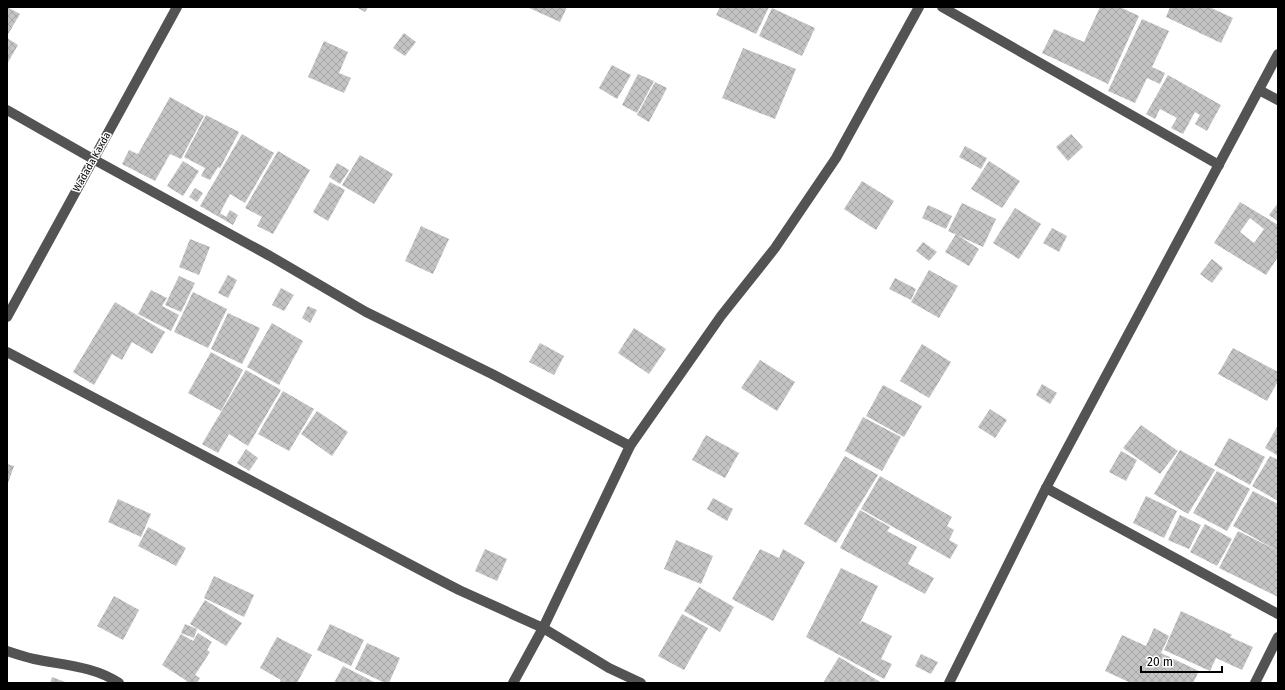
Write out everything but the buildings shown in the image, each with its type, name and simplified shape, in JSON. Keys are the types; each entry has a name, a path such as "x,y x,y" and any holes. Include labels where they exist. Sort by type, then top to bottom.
{"street":[{"name":"Wadada Kaxda","path":"7,317 177,7"},
{"path":"513,683 544,628 630,446 721,316 775,248 836,158 919,7"},
{"path":"942,7 1219,165"},
{"path":"949,683 1046,488 1278,54"},
{"path":"1258,90 1278,100"},
{"path":"7,110 93,160 263,252 366,312 492,374 630,446"},
{"path":"7,352 435,578 544,628 610,668 641,683"},
{"path":"1046,488 1278,614"},
{"path":"1255,683 1278,637"},
{"path":"7,651 33,659 77,666 113,679 119,683"}]}
